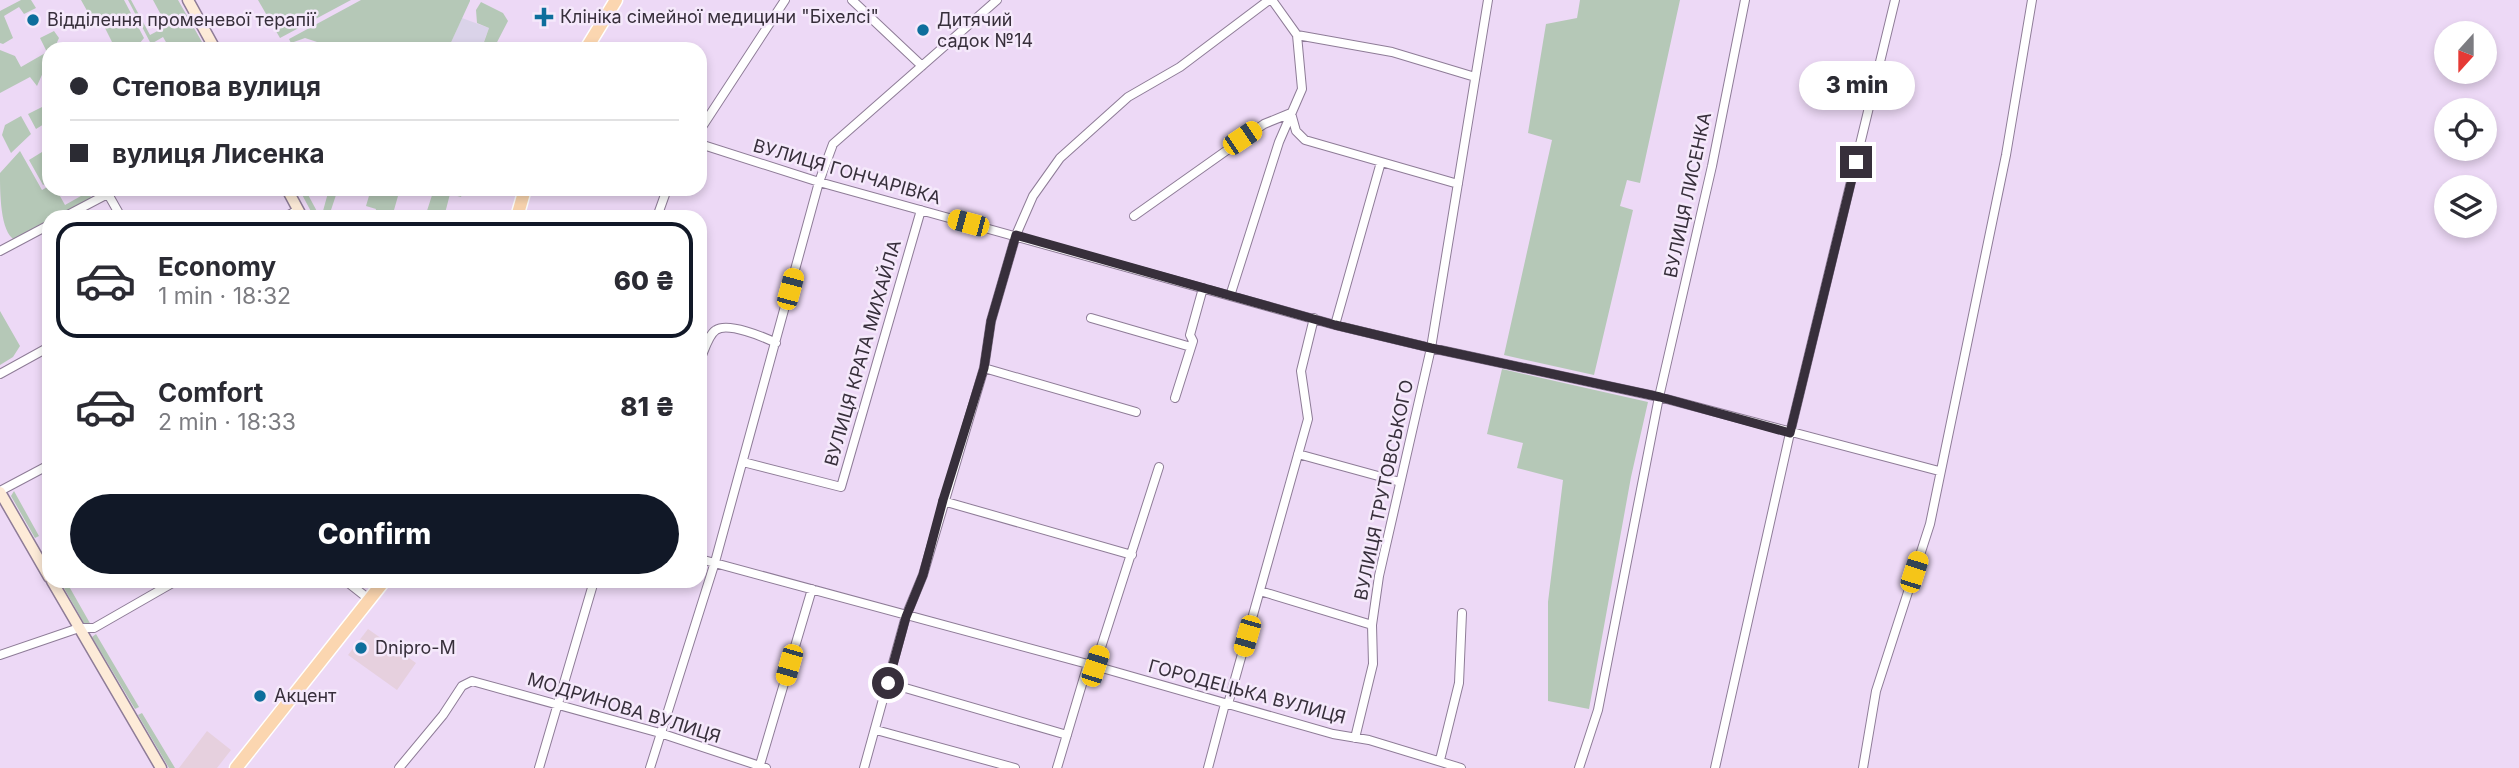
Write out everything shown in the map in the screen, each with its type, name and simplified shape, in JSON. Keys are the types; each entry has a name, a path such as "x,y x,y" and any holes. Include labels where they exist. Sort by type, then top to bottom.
{"main road":[{"path":"590,42 616,0"},
{"path":"236,768 379,588"}],"street":[{"path":"188,0 211,42"},
{"path":"707,119 785,0"},
{"path":"852,0 922,66"},
{"path":"707,587 820,182 834,144 997,0"},
{"path":"864,768 906,617 923,575 984,368 991,321 1016,235 1033,196 1060,158 1128,97 1180,67 1270,0 1297,35 1302,89 1279,142 1230,296"},
{"name":"ВУЛИЦЯ ТРУТОВСЬКОГО","path":"1355,738 1373,664 1372,625 1379,576 1431,348 1488,0"},
{"name":"ВУЛИЦЯ ЛИСЕНКА","path":"1579,768 1598,710 1660,397 1712,166 1745,0"},
{"path":"1715,768 1790,433 1895,0"},
{"path":"1863,768 1876,691 1930,524 2006,155 2032,0"},
{"path":"1297,35 1392,52 1475,76"},
{"path":"1292,113 1296,131 1306,140 1458,184"},
{"path":"1134,216 1264,124 1292,113"},
{"name":"ВУЛИЦЯ ГОНЧАРІВКА","path":"707,146 820,182 1335,325 1431,348"},
{"path":"1335,325 1381,162"},
{"path":"77,210 104,196"},
{"name":"ВУЛИЦЯ КРАТА МИХАЙЛА","path":"743,462 841,487 921,210"},
{"path":"0,251 42,229"},
{"path":"1175,398 1193,341 1190,335 1203,288"},
{"path":"1091,318 1191,347"},
{"path":"1208,768 1261,591 1308,419 1301,371 1314,318"},
{"path":"707,345 712,335 720,329 734,329 776,343"},
{"path":"1431,348 1660,397 1940,471"},
{"path":"0,374 42,351"},
{"path":"984,368 1136,412"},
{"path":"1298,454 1401,482"},
{"path":"1057,768 1091,665 1132,555 1159,467"},
{"path":"42,469 0,492 42,564"},
{"path":"943,500 1132,555"},
{"name":"ГОРОДЕЦЬКА ВУЛИЦЯ","path":"707,560 1334,734 1440,760 1461,768"},
{"path":"56,588 161,768"},
{"path":"0,655 79,628 94,628 164,588"},
{"path":"355,588 370,600"},
{"path":"539,768 592,588"},
{"path":"650,768 707,588"},
{"path":"762,767 812,589"},
{"path":"1261,591 1372,625"},
{"path":"1440,760 1459,683 1462,613"},
{"name":"МОДРИНОВА ВУЛИЦЯ","path":"399,768 443,715 462,686 472,681 660,733 762,767"},
{"path":"888,683 1067,735"},
{"path":"876,730 1015,768"}],"shaded area":[{"path":"462,18 489,28 484,42 451,42"},
{"path":"368,629 416,663 397,690 348,655"},
{"path":"207,731 231,750 217,768 179,768"}],"green space":[{"path":"21,0 31,0 36,8 24,14 19,7 4,16 13,38 0,43 0,11"},
{"path":"81,0 124,0 144,38 141,42 112,42 102,22 95,25"},
{"path":"128,0 131,0 150,35 167,26 153,0 178,0 202,42 166,42 163,37 150,42"},
{"path":"258,0 351,0 280,38"},
{"path":"361,0 470,0 451,42 317,42 305,38 290,42 289,39"},
{"path":"1580,0 1680,0 1640,183 1627,180 1620,206 1633,210 1594,375 1504,355 1552,140 1528,133 1546,24 1577,18"},
{"path":"481,2 503,13 508,21 497,42 484,42 489,28 477,23 476,10"},
{"path":"54,31 59,38 57,42 42,42 40,38"},
{"path":"0,50 15,56 21,67 42,55 42,75 37,86 30,77 0,93"},
{"path":"42,107 42,125 36,129 28,114"},
{"path":"21,116 31,134 11,153 2,135 5,125"},
{"path":"20,151 42,190 42,196 60,196 65,205 81,196 90,196 92,199 71,210 42,210 42,226 15,240 6,229 0,173"},
{"path":"42,152 42,183 29,160"},
{"path":"303,196 309,196 316,210 310,210"},
{"path":"327,196 336,196 331,210 323,210"},
{"path":"369,196 398,196 394,210 376,210 366,206"},
{"path":"432,196 449,196 446,210 427,210"},
{"path":"0,311 20,346 13,357 0,365"},
{"path":"1502,369 1648,402 1631,477 1589,709 1548,701 1548,602 1563,480 1517,468 1523,443 1487,434"},
{"path":"14,491 39,536 35,538 11,496"},
{"path":"64,588 70,588 91,625 85,625"},
{"path":"96,634 139,707 135,709 92,637"},
{"path":"142,713 175,768 169,768 138,715"}],"place":[{"name":"Клініка сімейної медицини \"Біхелсі\"","path":"544,17"},
{"name":"Відділення променевої терапії","path":"33,20"},
{"name":"Дитячий садок №14","path":"923,30"},
{"name":"Dnipro-M","path":"361,648"},
{"name":"Акцент","path":"260,696"}],"route":[{"path":"888,683 984,368 991,321 1016,235 1335,325 1660,397 1790,433 1856,162"}]}
